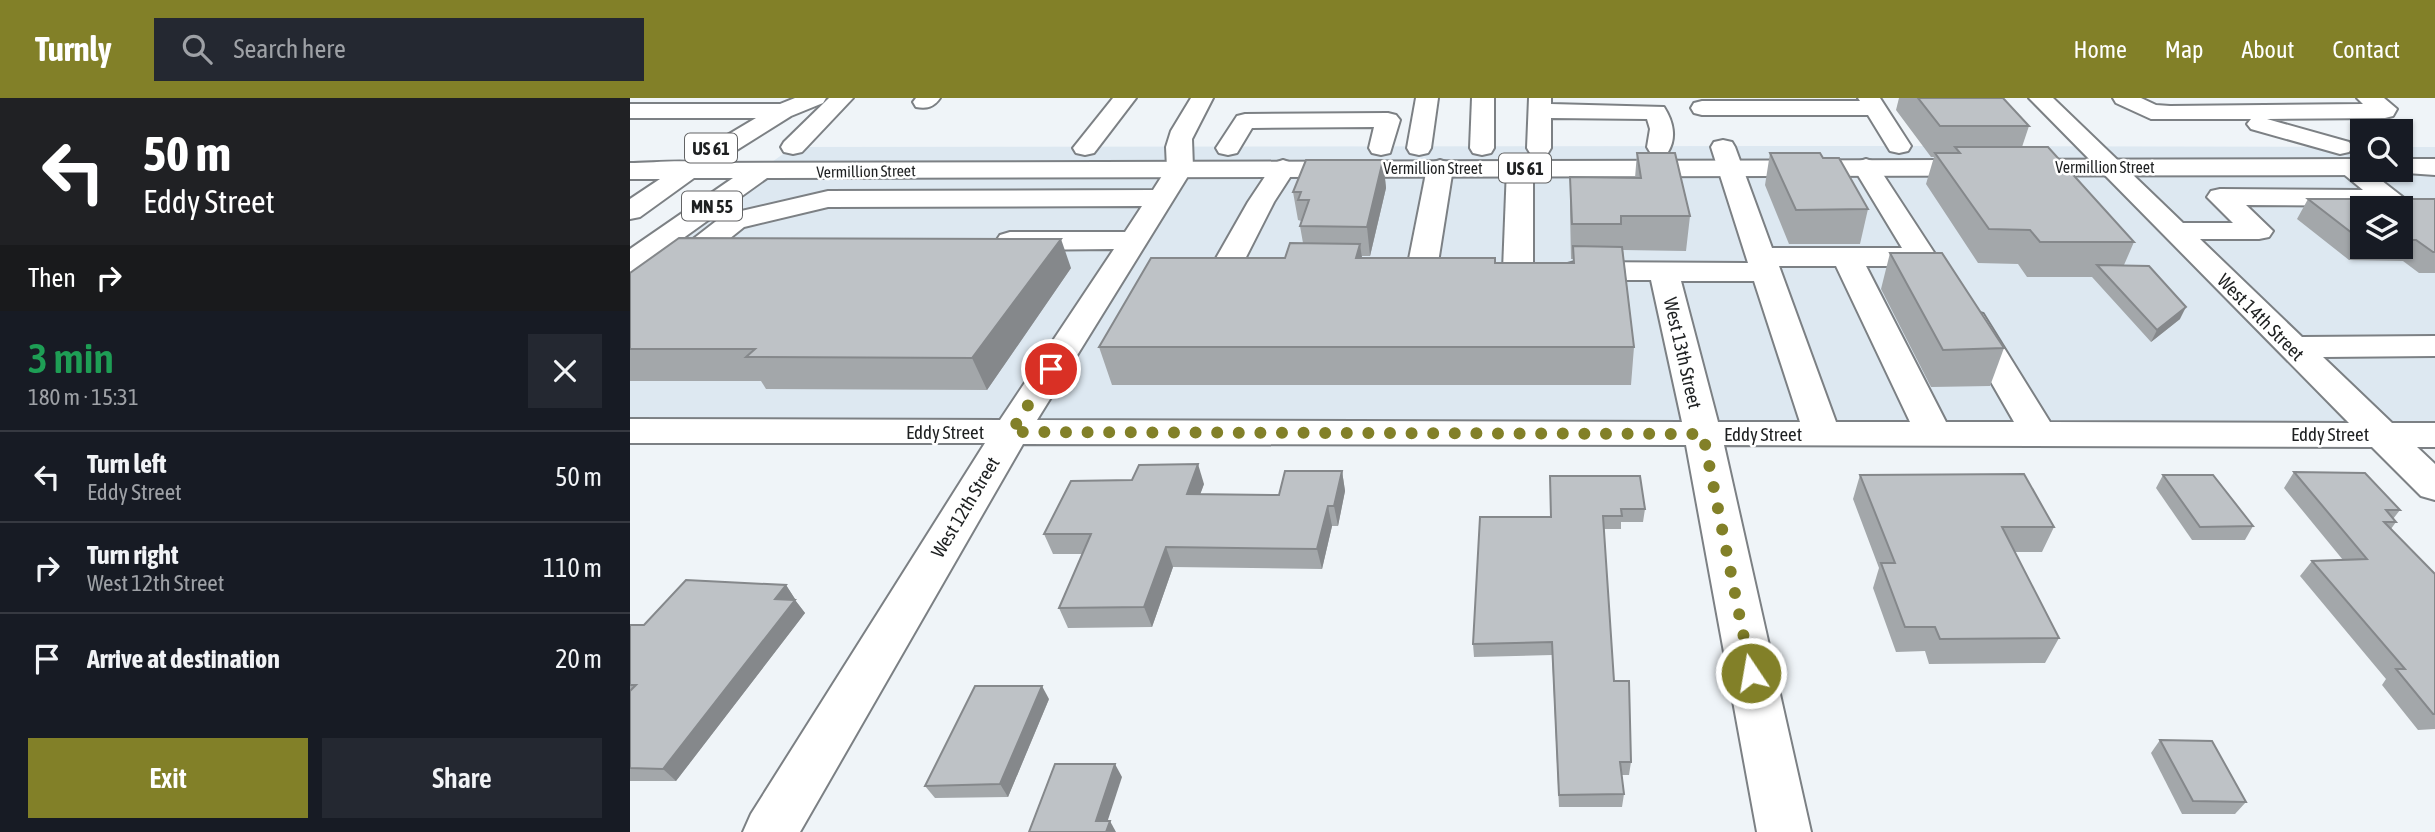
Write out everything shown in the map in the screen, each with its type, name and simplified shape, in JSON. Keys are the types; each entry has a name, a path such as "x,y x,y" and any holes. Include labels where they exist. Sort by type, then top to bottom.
{"main road":[{"path":"630,104 640,98"},
{"path":"723,148 783,111 815,98"},
{"path":"793,147 842,98"},
{"path":"1085,148 1125,98"},
{"name":"West 12th Street","path":"770,832 1011,432 1132,257 1172,172 1181,132 1202,98"},
{"path":"1228,148 1245,121 1254,98"},
{"path":"1419,148 1427,98"},
{"path":"1482,148 1483,98"},
{"name":"West 14th Street","path":"2040,98 2435,487"},
{"path":"2124,98 2151,112 2385,111 2386,109 2368,98"},
{"path":"1822,434 1763,264 1701,103 1872,103 1899,146"},
{"path":"1659,147 1662,129 1656,112 1540,104 1504,270 1664,272 1847,257 1940,274"},
{"path":"1245,121 1391,109 1381,148"},
{"path":"630,111 783,111"},
{"path":"2243,113 2265,127 2350,156"},
{"name":"Vermillion Street","path":"851,147 1085,148 1172,172 1228,148 1482,148 1529,158 1722,154 1899,146 2098,156 2350,157"},
{"name":"MN 55","path":"630,263 793,147"},
{"name":"Vermillion Street","path":"723,148 826,147"},
{"name":"Vermillion Street","path":"630,171 686,159 759,172 1172,172 1283,168 1440,168 1659,147 1866,167 2098,156"},
{"path":"2413,147 2435,147"},
{"name":"MN 55","path":"630,211 686,159 723,148"},
{"path":"1866,167 1940,274 2039,434"},
{"path":"2413,167 2435,167"},
{"path":"1226,267 1261,202 1283,168"},
{"path":"1421,269 1440,168"},
{"path":"630,303 734,221 744,217 828,199 1172,172"},
{"path":"2173,231 2259,231 2220,197 2391,198 2376,182"},
{"path":"982,241 1132,257"},
{"path":"659,243 762,242"},
{"path":"1847,257 1934,434"},
{"name":"West 13th Street","path":"1664,272 1703,434 1784,832"},
{"path":"2291,347 2435,346"},
{"name":"Eddy Street","path":"630,431 2435,435"}],"shaded area":[{"path":"793,147 2350,147 2350,182 2413,182 2413,147 2435,147 2435,435 630,431 630,263"}],"building":[{"path":"1918,98 2003,98 2029,126 1940,126"},
{"path":"1955,147 2048,147 2134,242 2040,242 2030,230 1989,229 1935,153 1960,153"},
{"path":"1637,153 1675,153 1690,216 1621,216 1621,224 1572,224 1570,177 1641,178"},
{"path":"1770,153 1820,153 1823,158 1839,158 1868,209 1796,210"},
{"path":"1306,160 1383,160 1367,227 1300,226 1309,200 1298,200 1301,192 1293,192"},
{"path":"2308,199 2350,199 2350,231"},
{"path":"2413,199 2435,199 2435,252 2413,240"},
{"path":"679,238 1061,239 972,358 746,357 755,349 630,349 630,273"},
{"path":"1290,243 1360,244 1356,258 1495,258 1495,263 1574,263 1573,246 1622,247 1634,347 1099,347 1151,258 1285,258"},
{"path":"1890,253 1942,253 2004,348 1943,350"},
{"path":"2097,265 2149,266 2186,307 2157,330"},
{"path":"1198,464 1187,494 1279,495 1285,471 1342,471 1334,506 1328,506 1317,549 1166,547 1144,607 1059,608 1091,534 1044,534 1071,481 1132,480 1139,465"},
{"path":"2294,472 2365,473 2400,510 2386,510 2396,522 2384,522 2435,574 2435,714 2396,669 2405,669 2312,561 2367,559"},
{"path":"2024,474 2054,527 2002,527 2059,638 1940,639 1935,627 1905,627 1881,563 1895,563 1860,475"},
{"path":"2163,475 2213,475 2253,526 2200,527"},
{"path":"1550,476 1640,476 1645,509 1621,509 1622,516 1603,516 1614,681 1629,681 1631,762 1620,762 1624,794 1559,795 1552,642 1473,644 1480,517 1551,517"},
{"path":"686,580 786,585 775,599 795,600 663,769 630,768 630,691 636,685 630,685 630,625 644,625"},
{"path":"975,686 1042,686 1000,784 925,786"},
{"path":"2160,740 2212,741 2246,802 2193,801"},
{"path":"1055,764 1115,764 1096,821 1110,821 1106,832 1029,832"}],"route":[{"path":"1051,369 1011,432 1703,434 1751,673"}]}
